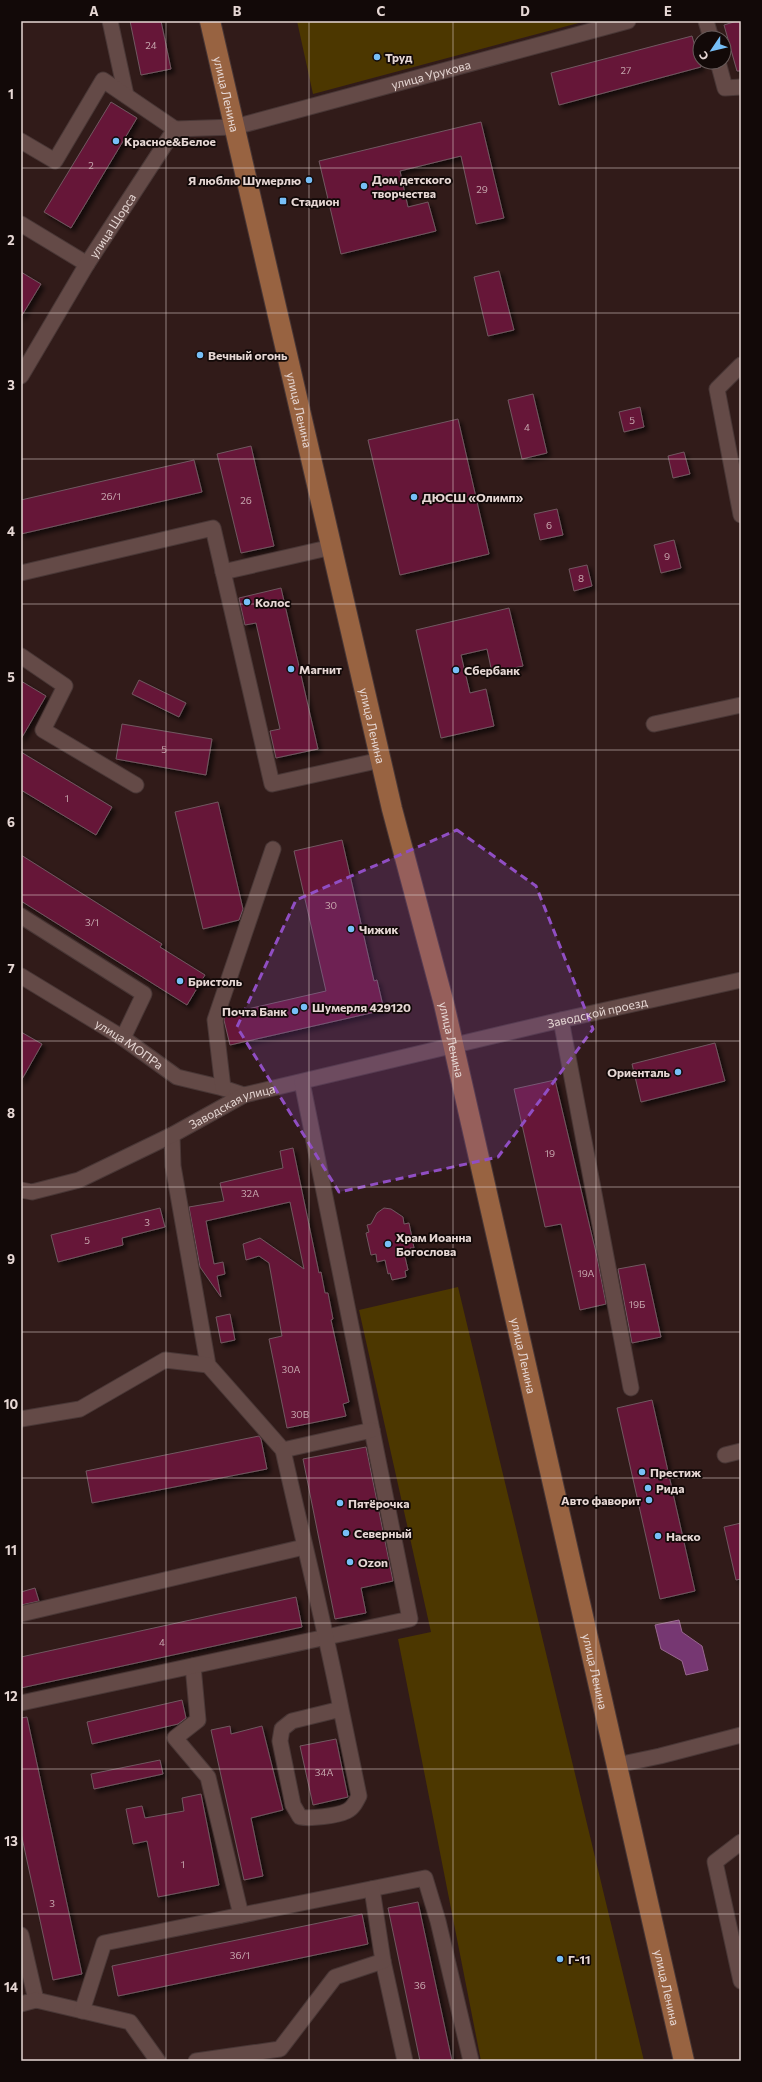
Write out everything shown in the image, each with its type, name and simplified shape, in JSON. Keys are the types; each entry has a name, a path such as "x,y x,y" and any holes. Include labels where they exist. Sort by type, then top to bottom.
{"main road":[{"name":"улица Ленина","path":"210,21 381,760 453,1046 684,2061"}],"street":[{"path":"110,21 126,96"},
{"name":"улица Урукова","path":"234,127 628,21"},
{"path":"720,70 725,88 741,87"},
{"path":"21,141 54,161 103,80 175,129 234,127"},
{"name":"улица Щорса","path":"21,376 87,264 175,129"},
{"path":"21,224 87,264"},
{"path":"741,365 717,389 741,515"},
{"path":"21,572 213,528 272,784 381,760"},
{"path":"223,572 332,547"},
{"path":"21,656 65,686 43,730 136,785"},
{"path":"654,724 741,705"},
{"path":"224,1088 215,1020 273,849"},
{"path":"21,916 144,994 123,1038"},
{"name":"улица МОПРа","path":"21,976 123,1038 177,1077 224,1088 244,1096"},
{"name":"Заводской проезд","path":"453,1046 561,1020 741,980"},
{"path":"561,1020 632,1388"},
{"name":"Заводская улица","path":"21,1190 32,1192 79,1180 172,1135 244,1096 453,1046"},
{"path":"21,1703 410,1619 302,1082"},
{"path":"172,1135 173,1166 208,1365 283,1450 304,1547 327,1637 359,1796 354,1805 347,1811 308,1819 300,1817 293,1805 280,1741 282,1729 292,1721 341,1709"},
{"path":"21,1419 80,1409 165,1360 208,1365"},
{"path":"283,1450 372,1430"},
{"path":"725,1455 741,1451"},
{"path":"21,1614 304,1547"},
{"path":"193,1666 198,1720 175,1738 208,1778 241,1915"},
{"path":"616,1765 660,1756 741,1735"},
{"path":"741,1842 715,1862 741,1981"},
{"path":"82,2011 104,1943 425,1878 438,1921 471,2061"},
{"path":"372,1889 383,1961 405,2061"},
{"path":"21,1935 36,2000"},
{"path":"196,2061 280,2049 335,1977 383,1961"},
{"path":"21,2004 36,2000 130,2022 158,2061"}],"highlighted area":[{"path":"457,830 536,886 593,1029 498,1157 339,1192 237,1027 296,900"}],"shaded area":[{"name":"Труд","path":"297,21 586,21 313,94"},
{"path":"458,1287 644,2061 481,2061 398,1639 431,1632 359,1310"},
{"path":"679,1620 682,1632 702,1646 708,1670 686,1675 682,1661 661,1649 655,1625"}],"building":[{"path":"130,21 161,21 171,69 141,75"},
{"path":"741,21 741,71 737,71 732,53 732,30 725,30 724,25"},
{"path":"692,36 692,69 559,105 551,73"},
{"path":"111,102 137,118 71,228 44,212"},
{"name":"Дом детского творчества","path":"481,122 504,218 476,224 461,156 400,171 408,207 428,202 436,231 341,254 319,161"},
{"path":"499,271 514,330 488,336 474,277"},
{"path":"21,272 41,284 21,317"},
{"path":"533,394 547,453 522,459 508,400"},
{"path":"640,407 644,427 624,432 619,412"},
{"path":"458,419 489,554 400,575 368,440"},
{"path":"251,446 274,546 241,553 217,454"},
{"path":"684,452 690,474 673,478 668,456"},
{"path":"194,460 202,492 21,534 21,500"},
{"path":"557,509 563,535 540,540 534,514"},
{"path":"674,540 681,568 661,573 654,545"},
{"path":"587,565 592,586 574,591 569,569"},
{"path":"281,588 318,749 276,758 270,731 280,729 256,623 245,625 239,598"},
{"path":"509,608 523,666 492,673 487,649 461,655 470,693 486,689 494,726 441,738 416,630"},
{"path":"139,680 186,703 179,717 132,694"},
{"path":"21,681 46,696 21,739"},
{"path":"122,724 212,739 206,775 116,759"},
{"path":"21,752 112,807 96,835 21,790"},
{"path":"218,802 243,909 239,920 203,929 175,812"},
{"path":"342,840 374,981 377,980 384,1010 230,1045 224,1020 226,1014 326,991 294,851"},
{"path":"21,855 162,944 160,947 205,975 187,1005 21,901"},
{"path":"21,1032 42,1044 21,1081"},
{"name":"Ориенталь","path":"715,1043 725,1081 641,1102 632,1064"},
{"path":"555,1080 597,1257 606,1304 580,1310 561,1224 545,1227 514,1089"},
{"path":"293,1148 319,1273 321,1272 325,1293 328,1293 333,1319 331,1320 349,1402 343,1404 346,1416 287,1428 269,1339 282,1336 269,1263 259,1256 246,1260 243,1244 260,1238 304,1269 290,1202 206,1221 214,1264 223,1262 225,1274 217,1276 221,1297 200,1267 189,1207 224,1201 220,1183 283,1168 280,1151"},
{"path":"160,1208 165,1227 122,1238 123,1245 58,1262 51,1235"},
{"name":"Храм Иоанна Богослова","path":"384,1208 391,1209 403,1217 404,1224 409,1223 414,1248 410,1248 412,1255 405,1257 408,1270 405,1271 406,1277 392,1280 390,1273 388,1274 385,1260 377,1262 376,1254 371,1255 366,1233 369,1232 367,1225 371,1224 377,1213"},
{"path":"645,1264 661,1337 632,1343 618,1269"},
{"path":"230,1314 235,1340 221,1343 216,1317"},
{"path":"652,1400 695,1591 660,1599 617,1408"},
{"path":"259,1436 261,1439 267,1469 92,1503 86,1471"},
{"path":"366,1447 393,1581 361,1588 366,1613 335,1619 303,1459"},
{"path":"741,1523 741,1579 736,1580 724,1527"},
{"path":"35,1588 39,1601 21,1605 21,1592"},
{"path":"296,1597 302,1627 21,1688 21,1657"},
{"path":"182,1700 186,1718 178,1724 92,1744 87,1722"},
{"path":"27,1717 82,1974 53,1980 21,1833 21,1718"},
{"path":"230,1726 231,1734 262,1726 283,1810 251,1818 263,1876 244,1880 211,1730"},
{"path":"336,1739 348,1797 313,1805 300,1746"},
{"path":"160,1760 163,1774 94,1789 91,1774"},
{"path":"201,1794 219,1885 158,1897 147,1841 133,1844 126,1809 142,1806 145,1818 184,1811 182,1798"},
{"path":"418,1902 452,2061 420,2061 388,1908"},
{"path":"362,1914 368,1944 118,1996 112,1966"}],"place":[{"name":"Труд","path":"377,57"},
{"name":"Красное&Белое","path":"116,141"},
{"name":"Я люблю Шумерлю","path":"309,180"},
{"name":"Дом детского творчества","path":"364,186"},
{"name":"Стадион","path":"283,201"},
{"name":"Вечный огонь","path":"200,355"},
{"name":"ДЮСШ «Олимп»","path":"414,497"},
{"name":"Колос","path":"247,602"},
{"name":"Магнит","path":"291,669"},
{"name":"Сбербанк","path":"456,670"},
{"name":"Чижик","path":"351,929"},
{"name":"Бристоль","path":"180,981"},
{"name":"Шумерля 429120","path":"304,1007"},
{"name":"Почта Банк","path":"295,1011"},
{"name":"Ориенталь","path":"678,1072"},
{"name":"Храм Иоанна Богослова","path":"388,1244"},
{"name":"Престиж","path":"642,1472"},
{"name":"Рида","path":"648,1488"},
{"name":"Авто фаворит","path":"649,1500"},
{"name":"Пятёрочка","path":"340,1503"},
{"name":"Северный","path":"346,1533"},
{"name":"Наско","path":"658,1536"},
{"name":"Ozon","path":"350,1562"},
{"name":"Г-11","path":"560,1959"}]}
